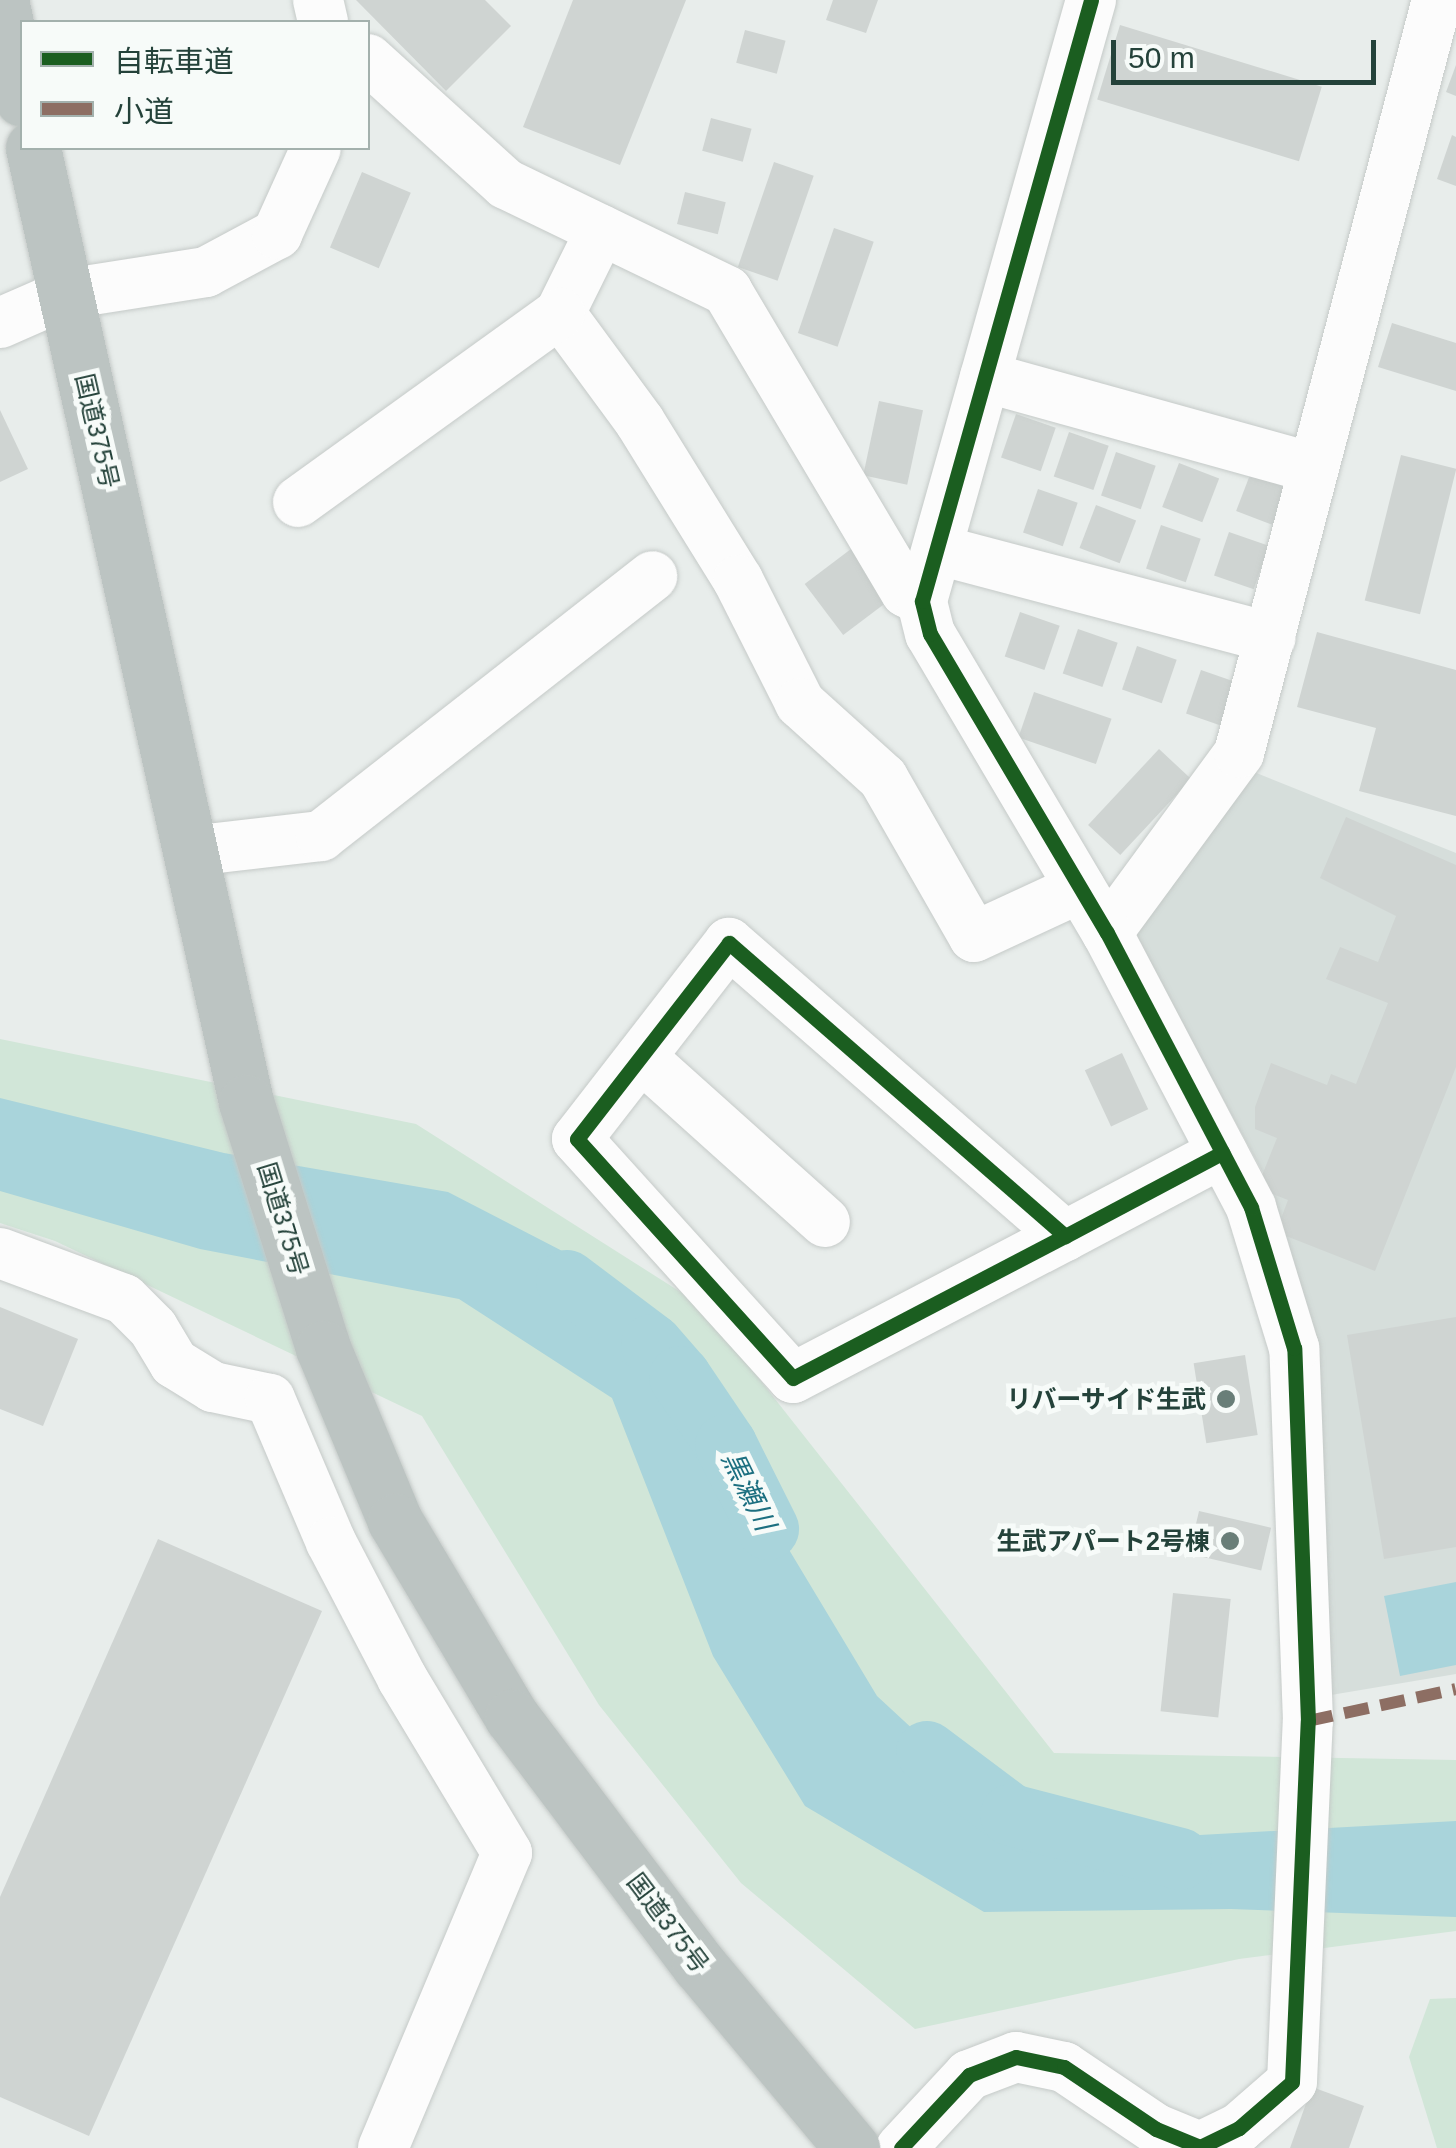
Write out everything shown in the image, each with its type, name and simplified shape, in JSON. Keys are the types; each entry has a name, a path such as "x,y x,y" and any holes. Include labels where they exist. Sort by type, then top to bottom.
{"highway":[{"path":"0,0 20,89"},
{"name":"国道375号","path":"34,150 246,1102 323,1348 395,1521 512,1717 699,1965 852,2148"}],"street":[{"path":"901,2148 969,2075 1016,2058 1064,2067 1156,2129 1200,2147 1215,2144 1239,2128 1292,2082 1307,1802 1294,1348 1251,1207 1107,934 930,634 922,601 1092,0"},
{"path":"1107,934 1239,753 1437,0"},
{"path":"370,61 506,184 726,291 906,592 922,601"},
{"path":"0,323 66,294 206,272 276,234 315,150"},
{"path":"298,502 560,313 601,230"},
{"path":"560,313 640,422 728,564 800,703 883,778 974,937 1080,888"},
{"path":"984,377 1314,468"},
{"path":"939,550 1271,638"},
{"path":"190,851 321,836 652,576"},
{"path":"1066,1236 729,943 577,1139 792,1378 1066,1236 1222,1153"},
{"path":"640,1057 825,1222"},
{"path":"0,1254 124,1298 153,1328 174,1363 212,1387 270,1399 331,1542 402,1678 508,1853 382,2148"},
{"path":"331,1542 395,1521"}],"shaded area":[{"path":"1244,768 1456,853 1456,1674 1325,1696 1268,1182 1131,929"}],"green space":[{"path":"0,1039 416,1124 701,1305 1054,1753 1456,1760 1456,1931 1239,1959 915,2029 741,1883 599,1705 422,1416 55,1241 0,1223"},
{"path":"1456,1998 1456,2148 1437,2148 1409,2057 1430,1999"}],"water":[{"path":"0,1098 224,1153 448,1192 572,1256 720,1435 877,1696 1037,1844 1456,1821 1456,1917 1231,1909 984,1912 805,1806 713,1656 612,1398 459,1299 200,1249 0,1191"},
{"path":"1456,1582 1456,1665 1400,1676 1384,1596"}],"building":[{"path":"356,0 485,0 511,26 446,91"},
{"path":"573,0 686,0 620,165 523,127"},
{"path":"833,0 878,0 866,33 826,20"},
{"path":"1120,25 1322,87 1299,161 1097,100"},
{"path":"745,30 786,41 777,74 736,63"},
{"path":"1456,65 1456,96 1446,92"},
{"path":"711,118 752,129 743,162 702,151"},
{"path":"1452,135 1456,137 1456,186 1437,179"},
{"path":"774,162 814,176 778,281 738,267"},
{"path":"362,172 411,193 379,268 330,247"},
{"path":"685,192 726,202 718,234 677,224"},
{"path":"834,228 874,242 838,347 798,333"},
{"path":"1392,323 1456,343 1456,391 1378,367"},
{"path":"879,401 923,410 907,485 863,475"},
{"path":"0,410 28,469 0,482"},
{"path":"1016,414 1056,428 1041,471 1001,457"},
{"path":"1069,432 1109,446 1093,490 1054,476"},
{"path":"1116,452 1156,466 1141,509 1101,495"},
{"path":"1401,455 1456,469 1420,614 1365,601"},
{"path":"1179,463 1219,478 1202,522 1162,507"},
{"path":"1253,467 1293,482 1276,526 1236,511"},
{"path":"1038,489 1078,503 1063,546 1023,532"},
{"path":"1096,505 1136,520 1120,563 1080,548"},
{"path":"1161,525 1201,539 1186,582 1146,568"},
{"path":"1229,532 1269,546 1254,589 1214,575"},
{"path":"851,549 890,600 843,635 805,584"},
{"path":"1020,612 1060,626 1044,670 1005,656"},
{"path":"1078,629 1118,643 1102,687 1063,673"},
{"path":"1317,632 1456,670 1456,816 1359,791 1376,728 1297,707"},
{"path":"1137,646 1177,660 1162,703 1122,689"},
{"path":"1201,670 1241,684 1226,727 1186,713"},
{"path":"1034,692 1112,719 1096,764 1018,737"},
{"path":"1159,749 1191,779 1120,855 1088,825"},
{"path":"1346,817 1456,865 1456,1067 1375,1271 1276,1232 1288,1200 1257,1188 1277,1138 1255,1129 1255,1107 1271,1063 1327,1085 1331,1074 1356,1084 1388,1003 1326,979 1340,947 1378,962 1396,916 1320,878"},
{"path":"1122,1053 1148,1109 1111,1127 1085,1070"},
{"path":"0,1307 78,1339 43,1426 0,1409"},
{"path":"1456,1317 1456,1547 1384,1559 1347,1335"},
{"name":"リバーサイド生武","path":"1245,1355 1258,1435 1206,1443 1194,1363"},
{"name":"生武アパート2号棟","path":"1199,1511 1271,1528 1261,1571 1189,1554"},
{"path":"158,1539 322,1611 89,2136 0,2097 0,1897"},
{"path":"1173,1593 1231,1599 1218,1717 1161,1711"},
{"path":"1312,2087 1364,2106 1349,2148 1290,2148"}],"waterway":[{"name":"黒瀬川","path":"567,1281 652,1345 680,1377 726,1445 768,1529"},
{"name":"黒瀬川","path":"927,1752 1011,1815 1180,1859"}],"marked path":[{"path":"1308,1721 1456,1689"}],"cycle path":[{"path":"901,2148 969,2075 1016,2057 1064,2067 1156,2129 1200,2147 1239,2128 1292,2082 1308,1721 1294,1348 1251,1207 1107,933 930,634 922,601 1091,0"},
{"path":"1065,1236 729,943 577,1139 793,1378 1065,1236 1222,1153"}],"place":[{"name":"リバーサイド生武","path":"1226,1399"},
{"name":"生武アパート2号棟","path":"1230,1541"}]}
